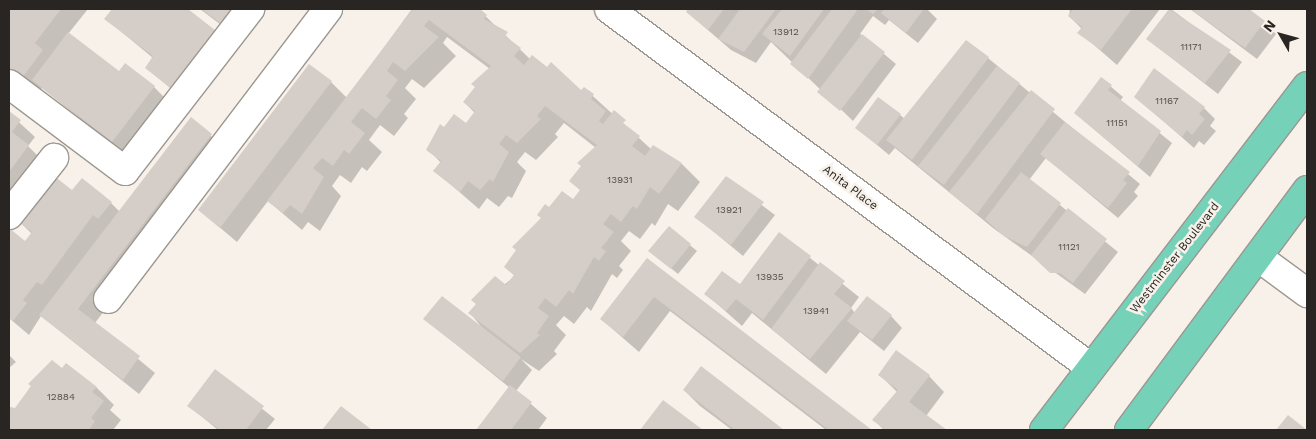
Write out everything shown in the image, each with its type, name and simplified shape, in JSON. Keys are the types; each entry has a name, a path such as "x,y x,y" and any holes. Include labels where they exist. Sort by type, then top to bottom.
{"main road":[{"name":"Westminster Boulevard","path":"1044,430 1090,367 1307,86"},
{"path":"1129,430 1307,190"}],"street":[{"path":"9,84 125,171 250,9"},
{"path":"108,299 328,9"},
{"name":"Anita Place","path":"608,9 1090,367"},
{"path":"9,215 54,158"},
{"path":"1258,256 1307,293"}],"building":[{"path":"9,9 61,9 35,43 43,50 19,82 9,74"},
{"path":"112,9 188,9 220,34 176,92 145,68 153,56 104,19"},
{"path":"202,9 239,9 225,27"},
{"path":"413,9 480,9 487,15 484,19 508,32 505,36 521,48 514,56 524,65 532,55 547,67 551,62 581,90 584,87 594,94 591,99 606,111 599,121 603,124 614,110 626,120 623,123 640,136 632,146 645,156 653,145 682,163 659,194 650,187 637,209 633,206 621,222 611,214 603,224 614,232 601,248 606,251 599,261 594,257 573,294 569,290 556,307 545,298 538,308 549,316 537,333 540,335 520,353 468,313 476,304 471,300 495,276 506,285 514,275 504,267 516,250 512,247 541,218 537,215 545,204 549,207 562,191 573,199 580,190 569,181 581,166 577,163 597,145 545,106 537,116 541,119 517,143 506,135 499,144 509,152 493,182 490,179 480,190 468,181 460,192 433,171 441,161 426,150 440,124 444,127 454,114 466,123 475,111 463,102 475,87 471,84 491,66 429,20 424,26 439,37 405,71 393,62 387,71 398,80 386,96 391,100 376,119 362,108 351,122 365,133 349,154 344,150 333,166 322,158 313,168 324,177 302,214 290,205 283,213 267,201"},
{"path":"688,9 724,9 708,30 686,12"},
{"path":"740,9 776,9 744,52 718,39"},
{"path":"782,9 824,9 790,56 762,34"},
{"path":"832,9 858,9 808,79 790,64"},
{"path":"866,9 878,9 873,14"},
{"path":"884,9 924,9 906,33 881,13"},
{"path":"1073,9 1132,9 1101,50 1077,33 1082,27 1068,16"},
{"path":"1169,9 1231,50 1205,83 1146,39"},
{"path":"1190,9 1249,9 1265,21 1245,48"},
{"path":"68,32 119,71 125,63 155,86 112,142 32,80"},
{"path":"862,34 885,52 840,111 817,92"},
{"path":"966,40 989,57 912,160 886,140"},
{"path":"309,64 332,81 220,228 198,210"},
{"path":"997,66 1020,83 944,185 918,166"},
{"path":"1154,68 1205,107 1199,114 1205,119 1192,135 1187,130 1182,137 1134,97"},
{"path":"1101,77 1112,85 1108,90 1161,131 1138,166 1074,113"},
{"path":"1031,90 1055,109 977,214 949,192"},
{"path":"878,97 901,114 877,145 855,128"},
{"path":"9,111 21,120 12,132 29,145 9,172"},
{"path":"191,117 212,134 78,309 140,356 123,380 39,315"},
{"path":"1065,122 1130,172 1123,180 1127,183 1108,208 1040,154"},
{"path":"1021,172 1061,203 1027,247 1004,236 985,219"},
{"path":"54,176 72,190 82,178 112,202 98,219 93,215 42,285 37,282 23,300 27,303 13,321 9,317 9,228 25,241 32,232 16,220"},
{"path":"726,176 764,202 731,245 694,217"},
{"path":"1068,208 1107,239 1073,283 1060,273 1050,273 1031,255"},
{"path":"669,226 691,244 671,269 648,251"},
{"path":"779,232 811,256 763,320 736,299 726,311 704,294 722,271 740,284"},
{"path":"647,258 872,430 829,430 654,297 623,337 600,319"},
{"path":"820,262 845,281 834,294 852,308 810,359 771,329"},
{"path":"442,296 521,357 503,381 423,319"},
{"path":"867,296 892,315 872,340 847,321"},
{"path":"896,350 930,375 909,402 947,430 886,430 872,420 898,390 878,375"},
{"path":"52,360 62,368 66,363 97,387 92,392 104,401 91,418 95,421 89,430 9,430 9,407 15,408 31,386 28,384"},
{"path":"701,366 784,430 735,430 683,390"},
{"path":"215,369 264,406 246,430 220,430 187,406"},
{"path":"510,385 532,402 511,430 476,430"},
{"path":"663,400 703,430 640,430"},
{"path":"341,406 372,430 322,430"},
{"path":"1288,415 1307,430 1276,430"}]}
